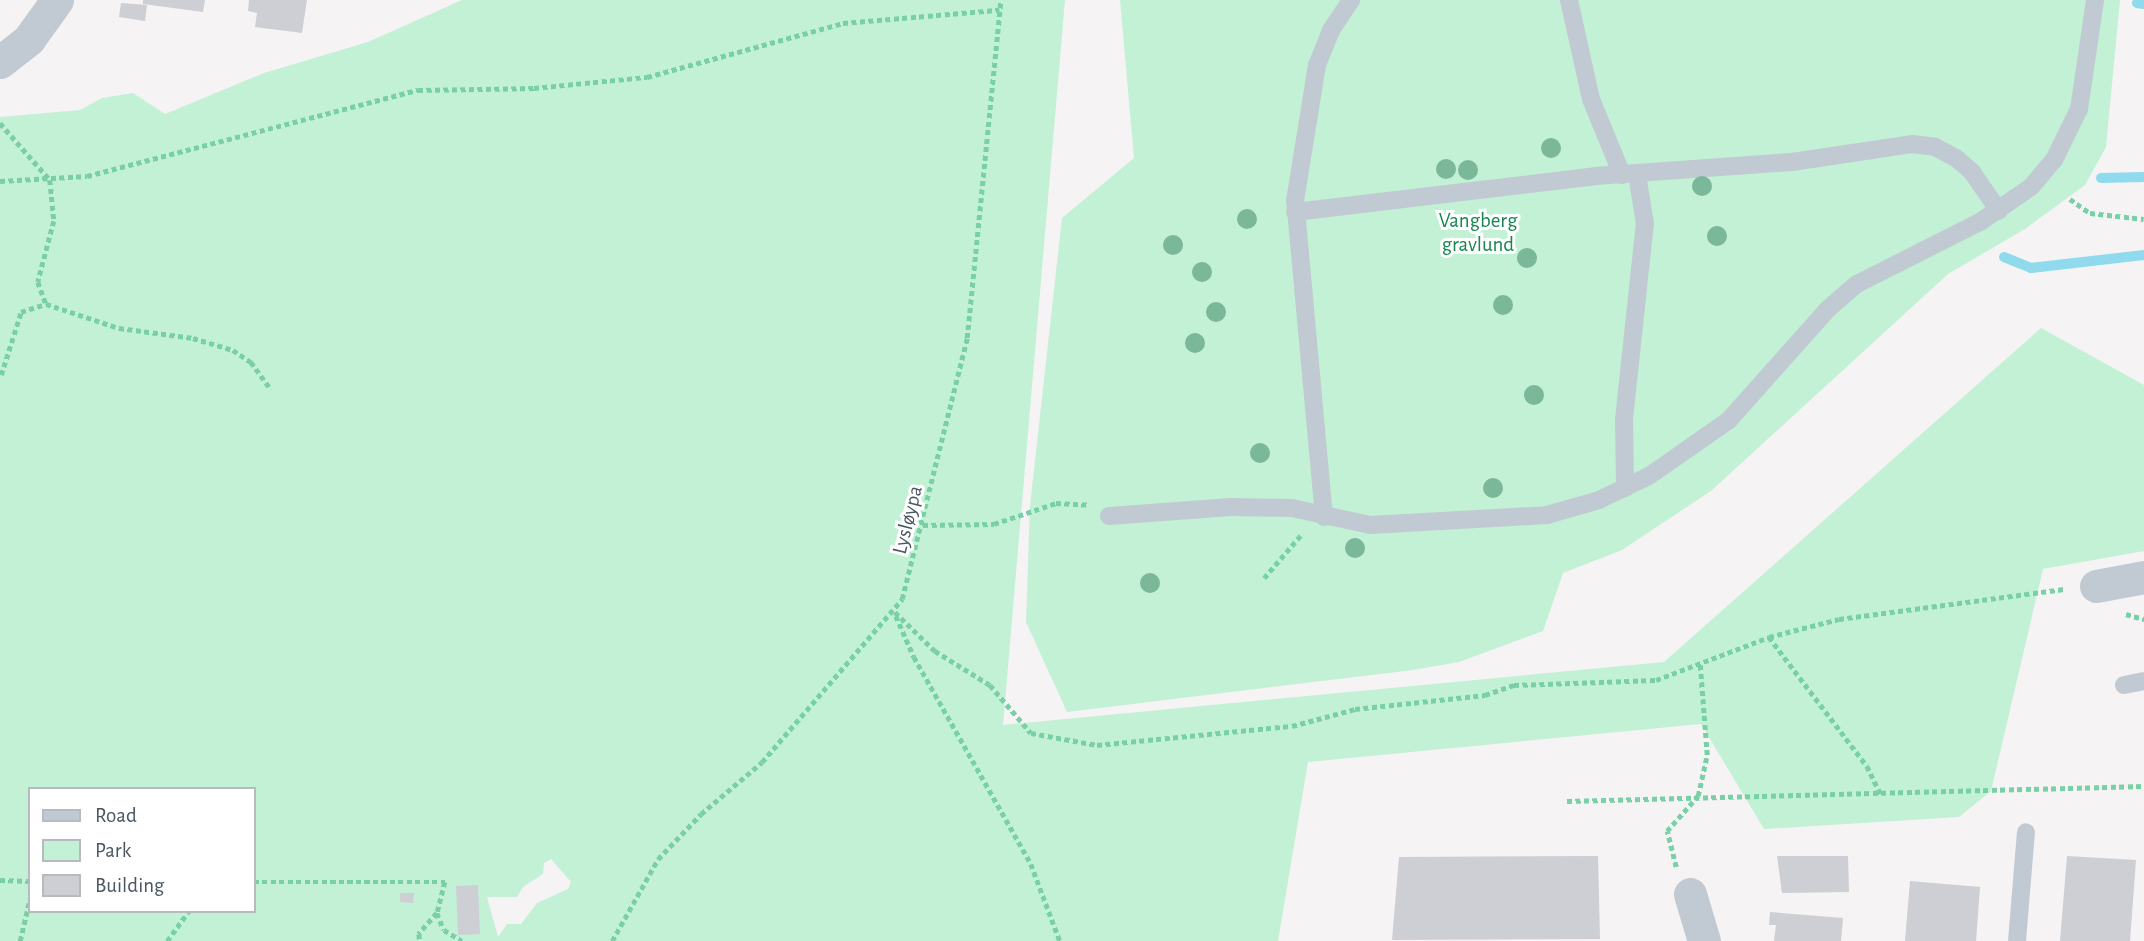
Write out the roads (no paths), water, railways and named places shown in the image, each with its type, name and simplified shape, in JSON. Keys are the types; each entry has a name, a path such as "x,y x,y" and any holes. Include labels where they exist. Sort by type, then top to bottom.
{"street":[{"path":"0,62 29,39 57,0"},
{"path":"2096,586 2144,577"},
{"path":"1690,894 1704,941"}],"lane":[{"path":"1324,517 1295,212 1304,126 1317,65 1331,30 1351,0"},
{"path":"1569,0 1591,99 1630,174 1645,224 1624,419 1625,488"},
{"path":"1109,516 1262,507 1292,508 1370,525 1547,515 1625,488 1710,437 1758,392 1828,309 1857,284 1999,211 2031,187 2054,160 2069,131 2084,89 2095,0"},
{"path":"1295,212 1630,174 1791,162 1912,144 1935,147 1956,158 1972,172 1999,211"},
{"path":"2124,685 2144,681"},
{"path":"2017,941 2026,832"}],"waterway":[{"path":"2137,3 2144,4"},
{"path":"2101,178 2144,177"},
{"path":"2004,257 2031,268 2144,255"}],"park label":[{"name":"Vangberg gravlund","path":"1478,233"}]}
